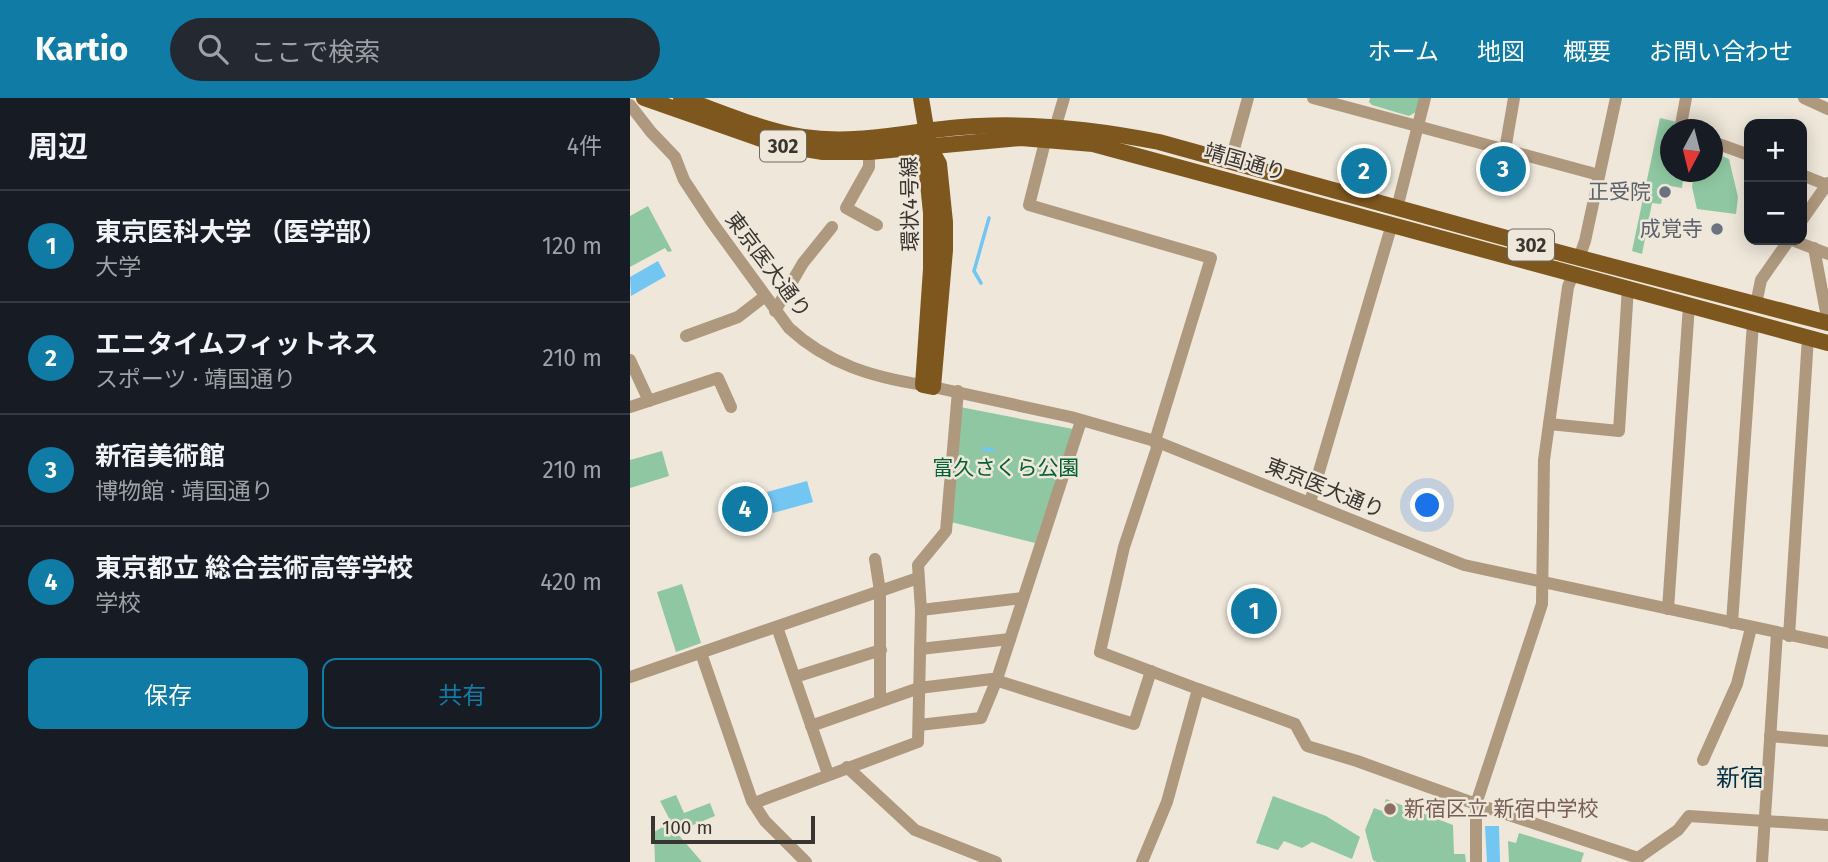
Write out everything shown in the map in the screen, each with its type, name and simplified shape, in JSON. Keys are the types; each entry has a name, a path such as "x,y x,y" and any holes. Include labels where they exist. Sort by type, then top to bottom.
{"main road":[{"name":"靖国通り","path":"644,98 775,144 823,152 869,152 928,139"},
{"name":"靖国通り","path":"681,98 744,121 802,137 995,140 1051,134 1135,137 1828,323"},
{"name":"環状4号線","path":"920,98 928,139 939,164 945,222 928,386"},
{"name":"靖国通り","path":"1051,134 1128,151 1828,343"},
{"path":"1235,164 1236,181"},
{"path":"1573,274 1579,258"},
{"path":"1753,323 1756,304"}],"street":[{"path":"1064,98 1029,205 1211,258 1155,441 1157,447 1124,547 1100,652 1295,724 1307,746 1638,858 1678,831 1689,816 1828,825"},
{"path":"1235,164 1234,149 1248,98"},
{"path":"1397,208 1425,98"},
{"path":"1505,150 1514,98"},
{"path":"1579,258 1586,241 1616,98"},
{"path":"1682,119 1686,98"},
{"path":"1804,98 1828,109"},
{"path":"1317,99 1599,175"},
{"name":"東京医大通り","path":"630,105 675,157 684,180 775,311 805,343 844,366 893,380 957,391 1155,441 1464,565 1828,643"},
{"path":"1723,146 1744,153"},
{"path":"869,152 869,167 846,208 877,225"},
{"path":"1807,178 1826,189 1807,214"},
{"path":"1310,502 1392,224"},
{"path":"775,311 803,262 832,227"},
{"path":"1756,304 1761,280 1786,245"},
{"path":"1805,245 1828,254"},
{"path":"1814,248 1828,323"},
{"path":"1476,862 1476,804 1542,604 1544,460 1568,287 1573,274"},
{"path":"1549,425 1619,431 1628,287"},
{"path":"686,336 738,317 764,297"},
{"path":"1668,609 1689,305"},
{"path":"1732,623 1753,323"},
{"path":"1762,862 1770,736 1783,635 1808,337"},
{"path":"630,360 649,401"},
{"path":"630,407 718,378 731,407"},
{"path":"754,803 918,742 921,610 918,565 946,531 957,391"},
{"path":"919,725 981,718 997,680 1081,421"},
{"path":"875,559 880,591 880,701"},
{"path":"630,677 918,578"},
{"path":"921,610 1023,598"},
{"path":"777,627 828,774"},
{"path":"1703,760 1737,684 1751,628"},
{"path":"920,649 1010,639"},
{"path":"795,677 881,650"},
{"path":"701,653 754,803 765,821 806,862"},
{"path":"811,726 919,688 997,680 1134,724 1151,671"},
{"path":"1142,862 1167,802 1199,689"},
{"path":"1770,736 1828,741"},
{"path":"847,767 915,830 996,862"}],"green space":[{"path":"1370,98 1420,98 1416,112 1409,116 1372,105"},
{"path":"1660,118 1664,119 1660,119 1660,182 1683,182 1682,188 1665,185 1661,204 1652,203 1642,254 1632,251"},
{"path":"1723,156 1729,159 1738,197 1736,214 1697,209 1693,182 1723,182"},
{"path":"648,206 672,251 668,252 665,248 630,267 630,216"},
{"name":"富久さくら公園","path":"960,407 1073,429 1035,543 951,522"},
{"path":"662,451 669,476 630,488 630,460"},
{"path":"682,584 701,643 676,652 657,592"},
{"path":"676,795 684,813 710,803 715,816 676,832 702,862 655,862 654,832 671,822 660,801"},
{"path":"1273,796 1326,816 1360,837 1352,859 1312,842 1302,848 1284,841 1278,850 1256,843"},
{"name":"新宿区立 新宿中学校","path":"1386,799 1453,825 1454,854 1465,854 1466,862 1373,860 1365,830 1374,808 1382,811"},
{"path":"1519,833 1584,853 1581,862 1509,862 1508,841 1516,843"}],"water":[{"path":"658,261 666,276 631,296 630,277"},
{"path":"807,481 813,502 773,513 767,492"},
{"path":"1485,826 1499,826 1500,862 1487,862"}],"waterway":[{"path":"981,283 974,271 989,218"},
{"path":"983,449 993,450"}],"place":[{"name":"新宿美術館","path":"1503,169"},
{"name":"エニタイムフィットネス","path":"1364,171"},
{"name":"正受院","path":"1665,192"},
{"name":"成覚寺","path":"1717,229"},
{"name":"東京都立 総合芸術高等学校","path":"745,509"},
{"name":"東京医科大学 （医学部）","path":"1254,611"},
{"name":"新宿区立 新宿中学校","path":"1390,809"}],"district":[{"name":"新宿","path":"1740,778"}]}
